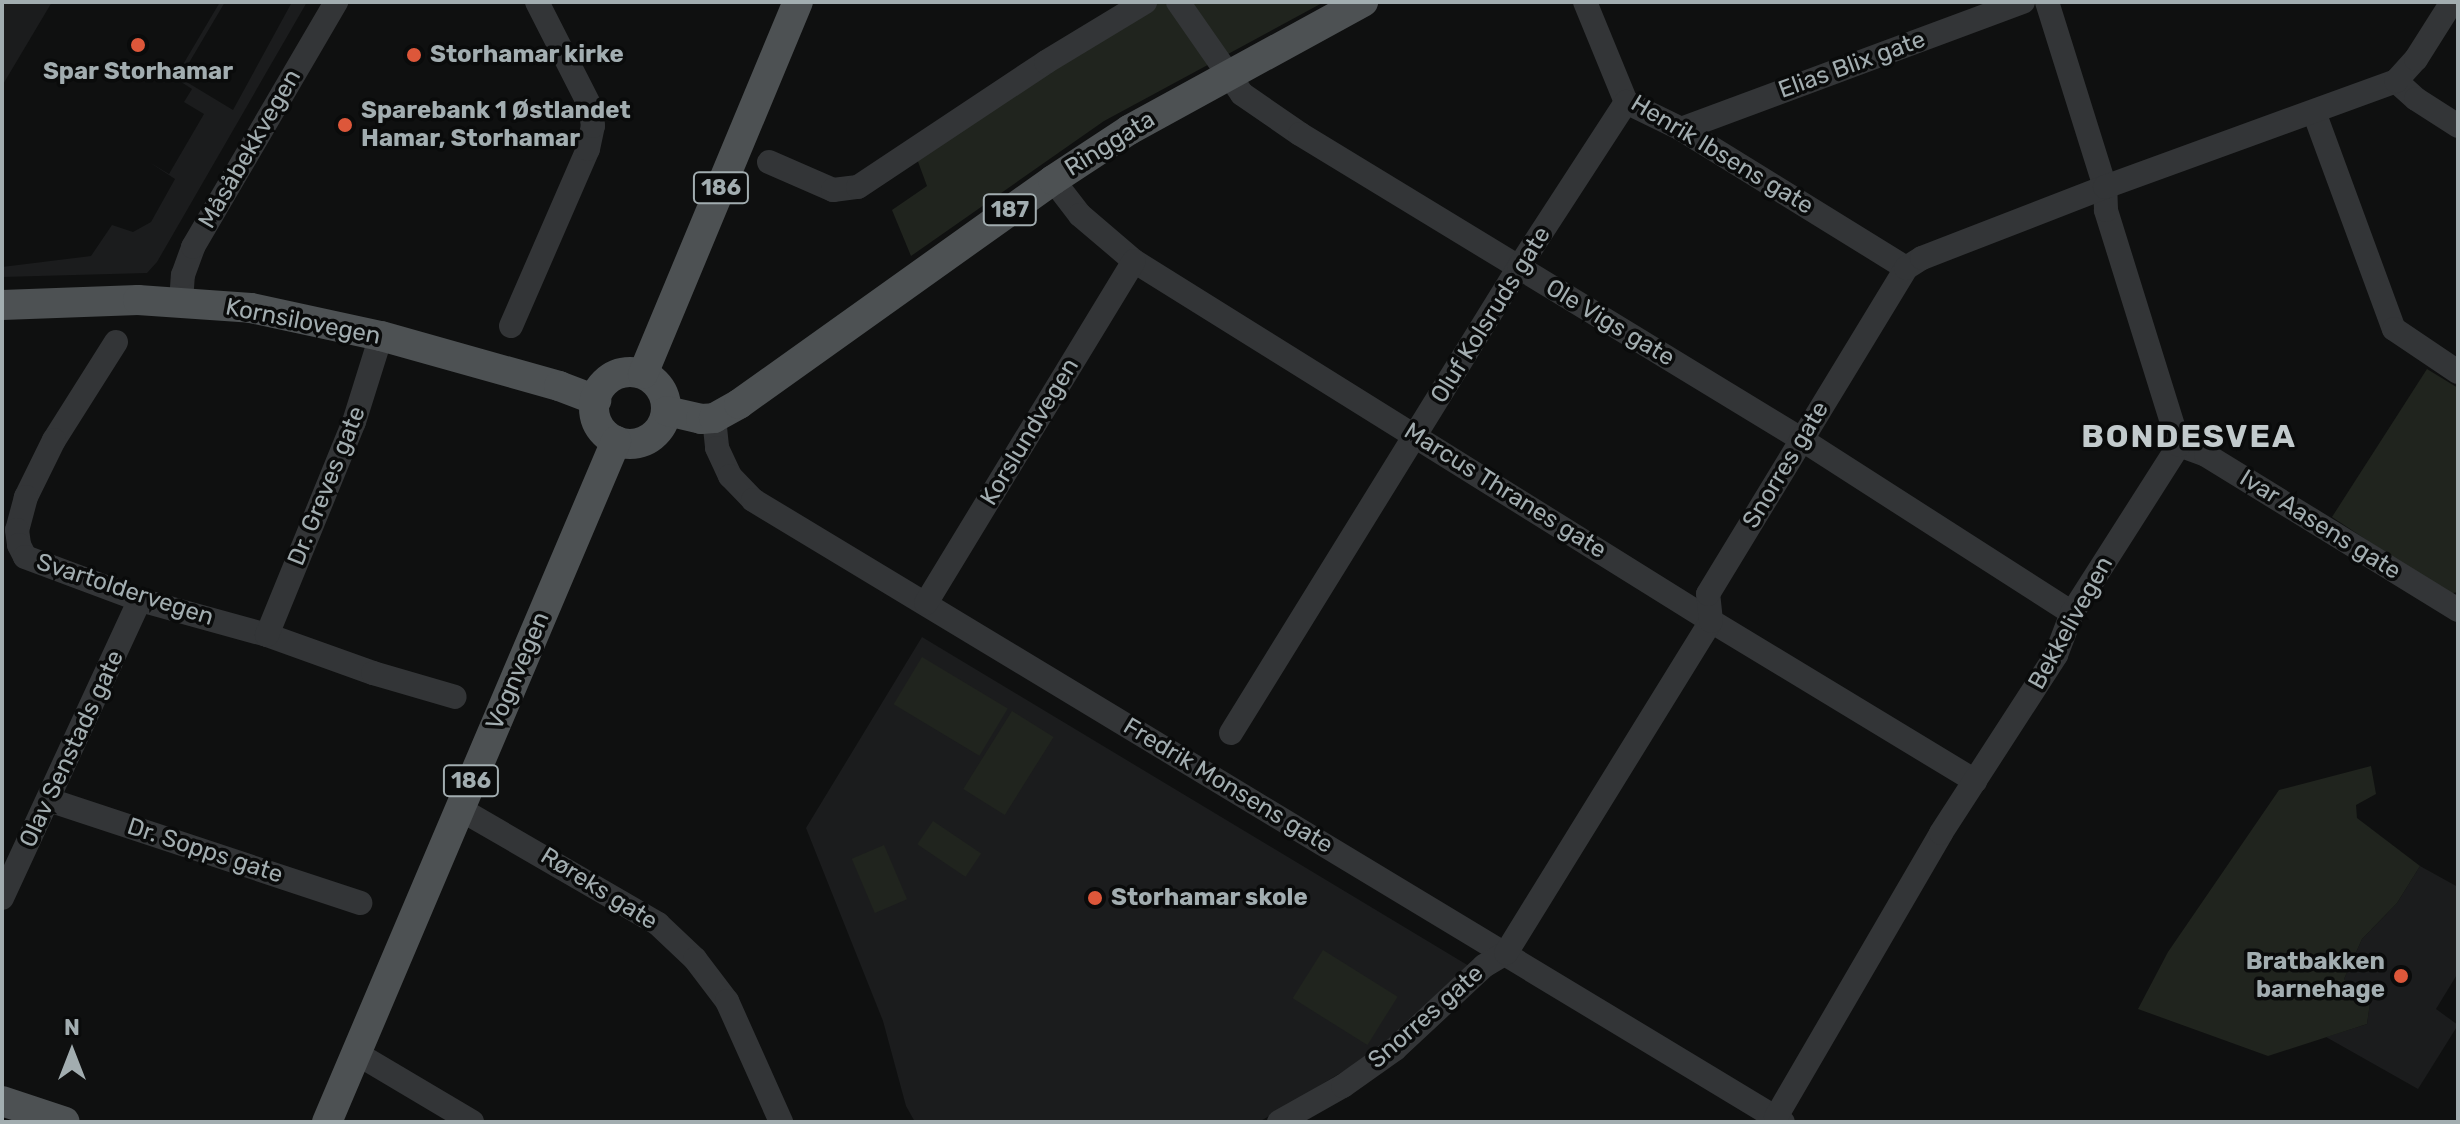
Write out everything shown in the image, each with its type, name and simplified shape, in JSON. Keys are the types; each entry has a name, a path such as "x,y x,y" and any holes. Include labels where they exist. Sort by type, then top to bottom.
{"main road":[{"name":"186","path":"643,374 798,2"},
{"name":"Ringgata","path":"714,418 739,404 1053,180 1129,130 1363,2"},
{"name":"Kornsilovegen","path":"2,305 36,301 181,302 264,310 381,336 559,386 596,400"},
{"path":"621,373 643,374 655,382 664,394 667,411 662,427 651,438 631,444 616,441 600,427 596,400 612,377 621,373"},
{"path":"667,411 701,419 714,418"},
{"name":"Vognvegen","path":"327,1122 616,441"},
{"path":"2,1101 65,1122"}],"street":[{"name":"Måsåbekkvegen","path":"181,302 183,275 193,247 336,2"},
{"path":"511,326 588,149 593,126 590,106 537,2"},
{"path":"769,162 833,190 858,187 1046,62 1145,2"},
{"name":"Ole Vigs gate","path":"1178,2 1242,94 1300,134 1801,439 2072,613"},
{"name":"Henrik Ibsens gate","path":"1585,2 1626,102 1681,129 1906,268"},
{"name":"Elias Blix gate","path":"1681,129 2023,2"},
{"path":"2047,2 2105,187 2106,210 2179,445"},
{"path":"1906,268 1922,258 2105,187 2396,81 2416,59 2452,2"},
{"path":"2396,81 2416,99 2458,126"},
{"name":"Oluf Kolsruds gate","path":"1231,733 1519,267 1626,102"},
{"path":"2314,112 2394,329 2458,372"},
{"name":"Marcus Thranes gate","path":"1053,180 1080,215 1134,261 1711,621 1975,781"},
{"name":"Korslundvegen","path":"926,603 1134,261"},
{"name":"Snorres gate","path":"1279,1122 1343,1086 1395,1049 1484,966 1506,953 1711,621 1708,594 1906,268"},
{"name":"Dr. Greves gate","path":"267,635 354,422 381,336"},
{"name":"Svartoldervegen","path":"116,342 47,454 26,497 17,530 25,557 140,600 267,635 373,673 455,697"},
{"name":"Fredrik Monsens gate","path":"714,418 717,448 730,476 753,500 1779,1120"},
{"name":"Ivar Aasens gate","path":"2179,445 2206,455 2458,610"},
{"name":"Bekkelivegen","path":"1779,1120 1975,781 2056,655 2072,613 2179,445"},
{"name":"Olav Senstads gate","path":"2,898 140,600"},
{"name":"Dr. Sopps gate","path":"49,800 360,903"},
{"name":"Røreks gate","path":"460,809 658,924 686,950 727,1001 781,1122"},
{"path":"356,1053 472,1122"}],"shaded area":[{"path":"2,2 52,2 2,86"},
{"path":"220,2 225,2 180,78 233,110 292,2 307,2 157,262 147,273 2,277 2,267 91,256 112,225 133,232 151,222 175,179 149,162 169,174 204,114 184,102 192,89 175,78"},
{"path":"1154,2 1324,2 1104,121 911,256 892,210 927,186 917,159"},
{"path":"2427,369 2458,388 2458,592 2448,594 2332,517"},
{"name":"Storhamar skole","path":"922,637 1474,969 1392,1042 1259,1122 915,1122 906,1106 883,1021 806,828"},
{"path":"922,657 1008,709 979,756 894,704"},
{"path":"1012,711 1054,737 1005,815 963,789"},
{"path":"2371,766 2376,794 2356,805 2357,818 2420,866 2397,903 2362,939 2344,979 2370,1003 2367,1024 2268,1056 2138,1009 2168,952 2279,790"},
{"path":"933,821 981,853 965,877 917,844"},
{"path":"884,845 907,899 875,913 852,859"},
{"name":"Bratbakken barnehage","path":"2420,866 2458,887 2458,973 2436,1009 2458,1025 2418,1089 2326,1037 2367,1024 2370,1002 2344,979 2362,939 2397,903"},
{"path":"1323,950 1398,997 1367,1045 1293,998"}],"place":[{"name":"Spar Storhamar","path":"138,45"},
{"name":"Storhamar kirke","path":"414,55"},
{"name":"Sparebank 1 Østlandet Hamar, Storhamar","path":"345,125"},
{"name":"Storhamar skole","path":"1095,898"},
{"name":"Bratbakken barnehage","path":"2401,976"}],"district":[{"name":"BONDESVEA","path":"2189,436"}]}
